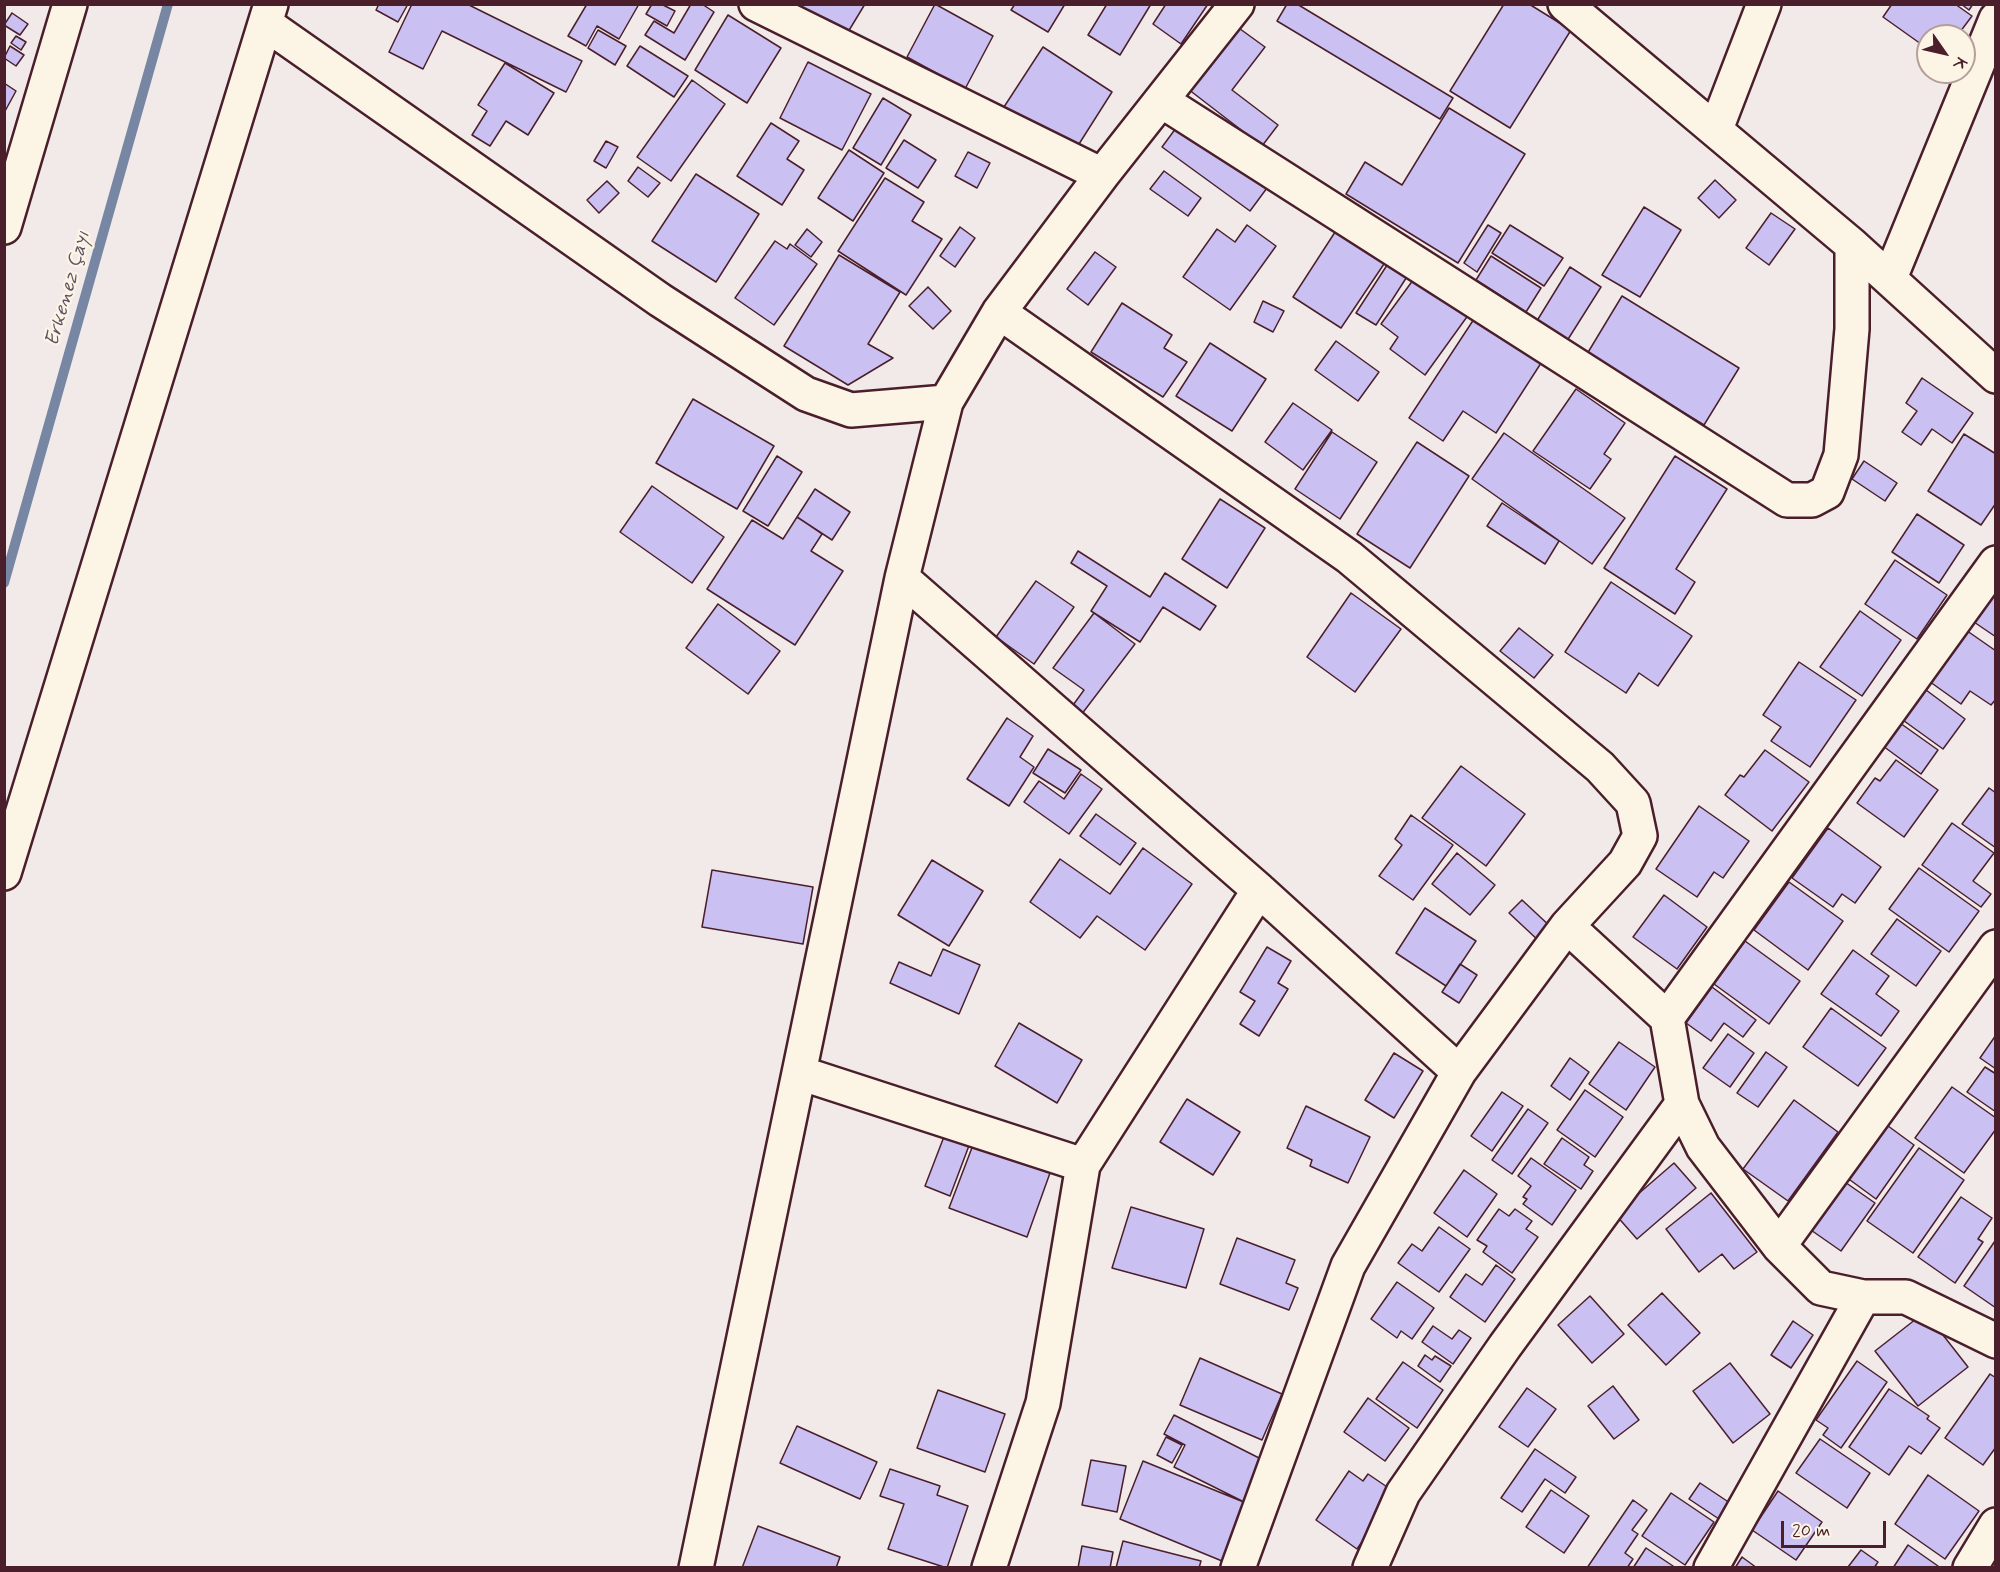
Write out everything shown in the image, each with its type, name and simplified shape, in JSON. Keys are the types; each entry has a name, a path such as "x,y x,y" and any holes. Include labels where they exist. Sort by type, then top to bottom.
{"street":[{"path":"4,227 70,4"},
{"path":"756,4 1102,175"},
{"path":"696,1568 902,578 946,402 999,312 1102,175 1162,102 1237,4"},
{"path":"1564,4 1852,245 1995,376"},
{"path":"1716,129 1764,4"},
{"path":"4,873 269,14 660,300 806,394 851,410 946,402"},
{"path":"1890,278 1995,19"},
{"path":"1162,102 1787,500 1812,500 1827,492 1841,454 1852,329 1852,245"},
{"path":"999,312 1349,557 1600,767 1634,803 1640,836 1625,863 1567,926 1459,1072 1348,1266 1238,1568"},
{"path":"1667,1018 1995,563"},
{"path":"902,578 1259,890 1459,1072"},
{"path":"988,1568 1043,1403 1083,1165 1259,890"},
{"path":"1567,926 1667,1018 1682,1104 1703,1147 1779,1246 1821,1288 1863,1297 1906,1297 1995,1341"},
{"path":"1779,1246 1995,947"},
{"path":"800,1073 1083,1165"},
{"path":"1371,1568 1403,1493 1682,1104"},
{"path":"1711,1568 1863,1297"},
{"path":"1970,1568 1995,1525"}],"building":[{"path":"379,4 408,4 398,22 376,10"},
{"path":"412,4 467,4 582,61 566,92 442,31 423,69 389,52"},
{"path":"587,4 639,4 619,39 597,26 586,46 568,36"},
{"path":"652,4 661,4 675,11 667,26 646,14"},
{"path":"691,4 702,4 714,12 685,60 645,35 654,21 674,33"},
{"path":"794,4 865,4 845,37"},
{"path":"935,4 993,36 965,89 907,57"},
{"path":"1015,4 1065,4 1048,32 1011,10"},
{"path":"1107,4 1151,4 1120,55 1088,35"},
{"path":"1166,4 1208,4 1181,44 1153,24"},
{"path":"1287,4 1297,4 1453,98 1440,119 1277,21"},
{"path":"1504,4 1529,4 1571,30 1510,128 1450,91"},
{"path":"1892,4 1955,4 1972,16 1966,24 1916,24 1916,40 1883,17"},
{"path":"1961,4 1973,4 1969,10"},
{"path":"12,13 28,24 20,35 4,25"},
{"path":"728,15 781,48 747,103 695,70"},
{"path":"1236,26 1265,47 1232,90 1278,125 1262,146 1188,89"},
{"path":"598,30 626,46 615,65 588,48"},
{"path":"16,36 26,42 21,50 11,43"},
{"path":"10,46 24,55 16,66 4,58"},
{"path":"640,46 688,76 674,97 627,66"},
{"path":"1043,47 1112,92 1072,155 1002,110"},
{"path":"808,62 871,94 842,150 780,118"},
{"path":"505,63 554,93 528,135 506,121 490,146 472,135 487,111 478,105"},
{"path":"692,80 725,104 671,181 637,157"},
{"path":"4,83 16,91 4,113"},
{"path":"883,98 911,115 881,165 853,148"},
{"path":"1449,108 1525,154 1458,263 1346,194 1365,162 1402,185"},
{"path":"771,123 799,141 787,159 804,170 782,205 737,176"},
{"path":"1179,124 1267,188 1250,211 1162,147"},
{"path":"904,140 936,160 918,188 886,168"},
{"path":"606,141 618,147 606,168 594,161"},
{"path":"849,150 884,173 853,221 818,198"},
{"path":"968,152 990,163 977,188 955,176"},
{"path":"638,167 660,183 648,197 628,181"},
{"path":"1164,171 1201,198 1188,216 1150,189"},
{"path":"696,174 759,214 716,282 652,241"},
{"path":"885,178 924,202 912,221 942,239 906,295 838,251"},
{"path":"1715,180 1736,200 1719,218 1698,198"},
{"path":"607,181 619,193 599,213 587,200"},
{"path":"1644,207 1681,230 1640,297 1602,275"},
{"path":"1771,213 1795,229 1769,265 1746,248"},
{"path":"1247,225 1276,246 1230,310 1183,277 1217,229 1235,242"},
{"path":"1488,225 1501,233 1477,272 1464,263"},
{"path":"1510,225 1563,258 1544,286 1492,253"},
{"path":"1339,226 1388,258 1341,328 1293,297"},
{"path":"960,227 975,238 955,267 940,256"},
{"path":"807,229 822,242 811,257 795,245"},
{"path":"775,241 787,249 790,244 817,264 774,325 735,298"},
{"path":"1095,252 1116,267 1088,305 1067,289"},
{"path":"839,255 900,292 868,344 893,358 848,385 784,346"},
{"path":"1491,256 1541,288 1526,312 1476,280"},
{"path":"1391,259 1410,272 1376,325 1356,313"},
{"path":"1570,267 1601,287 1565,344 1535,324"},
{"path":"1416,276 1469,314 1425,375 1390,349 1398,337 1381,324"},
{"path":"928,287 951,311 933,329 909,306"},
{"path":"1622,296 1739,368 1704,425 1587,354"},
{"path":"1263,301 1284,311 1273,332 1254,322"},
{"path":"1122,303 1172,335 1164,348 1187,362 1163,397 1091,352"},
{"path":"1476,316 1543,360 1496,433 1463,411 1443,441 1409,418"},
{"path":"1336,341 1379,372 1358,401 1315,370"},
{"path":"1210,343 1266,379 1232,431 1176,396"},
{"path":"1922,378 1973,413 1952,443 1932,429 1921,445 1902,432 1917,411 1906,403"},
{"path":"1576,389 1625,423 1604,454 1611,459 1590,489 1533,451"},
{"path":"693,399 774,446 737,509 656,463"},
{"path":"1293,403 1332,430 1303,470 1265,442"},
{"path":"1332,432 1377,462 1340,519 1295,489"},
{"path":"1504,433 1625,518 1592,564 1472,479"},
{"path":"1964,434 1996,454 1996,503 1981,525 1928,491"},
{"path":"1417,442 1469,476 1410,568 1357,534"},
{"path":"777,456 802,472 768,526 743,511"},
{"path":"1675,456 1727,489 1676,569 1695,582 1675,614 1604,568"},
{"path":"1864,461 1897,483 1885,501 1852,479"},
{"path":"652,486 724,537 692,583 620,532"},
{"path":"815,489 850,512 832,540 797,517"},
{"path":"1220,499 1265,528 1227,588 1182,559"},
{"path":"1502,503 1559,541 1545,564 1487,526"},
{"path":"1917,514 1964,545 1939,583 1892,552"},
{"path":"797,517 822,534 811,551 843,571 795,645 707,589 752,520 783,539"},
{"path":"1078,551 1150,597 1165,573 1216,606 1200,630 1163,607 1140,642 1091,611 1107,586 1071,563"},
{"path":"1895,560 1947,595 1917,639 1865,604"},
{"path":"1036,581 1074,607 1034,664 996,637"},
{"path":"1611,582 1692,636 1658,686 1639,673 1626,693 1565,652"},
{"path":"1996,583 1996,637 1971,620"},
{"path":"1351,593 1401,629 1355,692 1307,657"},
{"path":"718,604 780,651 748,694 686,648"},
{"path":"1860,611 1901,640 1862,696 1820,667"},
{"path":"1094,613 1135,644 1078,719 1068,712 1084,690 1053,668"},
{"path":"1519,628 1553,655 1534,678 1500,651"},
{"path":"1963,628 1996,651 1996,699 1991,705 1970,691 1961,704 1926,679"},
{"path":"1799,662 1856,700 1810,767 1771,741 1781,727 1763,715"},
{"path":"1922,687 1965,719 1943,749 1900,718"},
{"path":"1007,718 1033,736 1020,757 1034,767 1009,806 967,779"},
{"path":"1900,723 1938,750 1921,774 1883,746"},
{"path":"1048,749 1081,770 1065,793 1033,773"},
{"path":"1765,750 1809,782 1772,831 1725,795 1740,775 1744,777"},
{"path":"1896,760 1938,790 1904,837 1857,803 1875,778 1880,781"},
{"path":"1461,766 1525,814 1486,866 1422,818"},
{"path":"1081,774 1102,789 1069,834 1024,802 1039,781 1064,799"},
{"path":"1989,788 1996,793 1996,848 1962,824"},
{"path":"1699,806 1749,841 1723,878 1714,872 1697,897 1656,869"},
{"path":"1096,814 1136,843 1120,865 1080,836"},
{"path":"1411,815 1453,845 1413,900 1379,876 1402,845 1395,839"},
{"path":"1952,823 1994,853 1973,881 1991,894 1981,907 1922,865"},
{"path":"1828,828 1881,867 1855,903 1842,894 1833,907 1792,878"},
{"path":"1143,848 1192,884 1145,950 1097,916 1080,938 1030,902 1060,859 1110,894"},
{"path":"1457,853 1495,885 1470,915 1432,884"},
{"path":"932,860 983,891 949,946 898,915"},
{"path":"1919,868 1979,911 1949,952 1889,909"},
{"path":"712,870 813,887 803,944 702,927"},
{"path":"1789,882 1843,921 1808,970 1754,930"},
{"path":"1664,895 1707,927 1677,969 1633,937"},
{"path":"1522,900 1552,928 1540,942 1509,913"},
{"path":"1425,908 1476,941 1446,986 1396,953"},
{"path":"1897,919 1941,951 1916,986 1871,954"},
{"path":"1745,941 1800,981 1769,1024 1714,984"},
{"path":"1267,947 1291,961 1278,983 1288,989 1259,1036 1240,1024 1255,1001 1240,992"},
{"path":"943,949 980,965 959,1014 890,983 899,962 931,976"},
{"path":"1853,950 1889,976 1876,994 1899,1011 1881,1036 1821,994"},
{"path":"1460,964 1477,975 1459,1003 1442,992"},
{"path":"1712,987 1756,1020 1743,1037 1724,1023 1711,1041 1686,1023"},
{"path":"1831,1008 1886,1048 1858,1086 1803,1047"},
{"path":"1019,1023 1082,1060 1057,1103 995,1066"},
{"path":"1728,1034 1754,1053 1730,1087 1703,1068"},
{"path":"1996,1035 1996,1069 1980,1058"},
{"path":"1619,1042 1655,1067 1626,1110 1589,1084"},
{"path":"1766,1052 1787,1067 1758,1107 1737,1093"},
{"path":"1394,1053 1423,1071 1394,1118 1365,1100"},
{"path":"1570,1058 1589,1072 1570,1100 1551,1086"},
{"path":"1985,1067 1996,1074 1996,1112 1967,1092"},
{"path":"1952,1087 1996,1118 1996,1129 1964,1173 1915,1138"},
{"path":"1585,1090 1623,1117 1595,1157 1557,1130"},
{"path":"1502,1092 1523,1106 1492,1151 1471,1136"},
{"path":"1187,1099 1240,1132 1213,1175 1160,1142"},
{"path":"1794,1100 1838,1132 1788,1201 1743,1169"},
{"path":"1306,1106 1370,1137 1348,1183 1310,1166 1312,1160 1287,1148"},
{"path":"1528,1109 1548,1123 1512,1174 1492,1160"},
{"path":"1884,1123 1914,1145 1876,1199 1846,1177"},
{"path":"945,1134 970,1143 950,1196 925,1186"},
{"path":"1562,1138 1589,1157 1584,1165 1593,1171 1581,1189 1544,1164"},
{"path":"973,1145 1050,1173 1027,1237 949,1208"},
{"path":"1919,1148 1964,1180 1913,1253 1867,1221"},
{"path":"1531,1158 1576,1190 1552,1225 1523,1204 1527,1199 1523,1197 1531,1186 1518,1176"},
{"path":"1674,1163 1696,1188 1637,1239 1615,1214"},
{"path":"1464,1170 1497,1194 1467,1237 1434,1213"},
{"path":"1842,1180 1875,1203 1841,1251 1808,1228"},
{"path":"1711,1193 1757,1252 1734,1269 1722,1254 1699,1272 1666,1229"},
{"path":"1961,1197 1992,1218 1978,1239 1983,1242 1955,1283 1918,1257"},
{"path":"1131,1207 1204,1229 1186,1288 1112,1268"},
{"path":"1499,1209 1509,1216 1515,1209 1532,1221 1526,1229 1538,1237 1512,1273 1483,1252 1487,1246 1477,1240"},
{"path":"1439,1227 1470,1249 1439,1292 1398,1263 1412,1244 1422,1251"},
{"path":"1237,1238 1295,1260 1286,1283 1298,1288 1289,1310 1220,1284"},
{"path":"1996,1241 1996,1308 1964,1286"},
{"path":"1496,1265 1515,1279 1485,1322 1450,1297 1466,1274 1482,1285"},
{"path":"1397,1282 1434,1308 1412,1339 1401,1331 1397,1338 1371,1319"},
{"path":"1662,1293 1700,1333 1666,1365 1628,1325"},
{"path":"1590,1296 1624,1334 1592,1363 1558,1325"},
{"path":"1925,1312 1968,1367 1918,1406 1875,1351"},
{"path":"1793,1321 1813,1335 1791,1368 1771,1355"},
{"path":"1433,1326 1452,1339 1459,1330 1471,1338 1453,1364 1422,1342"},
{"path":"1425,1355 1432,1360 1435,1356 1451,1366 1440,1382 1418,1366"},
{"path":"1200,1358 1282,1394 1262,1440 1180,1405"},
{"path":"1857,1361 1887,1382 1841,1448 1823,1435 1828,1428 1816,1420"},
{"path":"1403,1362 1443,1390 1417,1428 1376,1399"},
{"path":"1730,1363 1770,1414 1733,1443 1693,1391"},
{"path":"1990,1374 1996,1378 1996,1447 1983,1465 1945,1438"},
{"path":"1613,1386 1639,1420 1614,1439 1588,1406"},
{"path":"1527,1388 1556,1409 1528,1447 1499,1427"},
{"path":"1889,1389 1929,1416 1927,1419 1940,1428 1921,1454 1909,1446 1889,1475 1849,1447"},
{"path":"938,1390 1005,1414 985,1472 917,1448"},
{"path":"1368,1398 1409,1428 1385,1461 1344,1432"},
{"path":"1174,1415 1267,1462 1246,1503 1174,1467 1185,1445 1164,1434"},
{"path":"797,1426 877,1462 860,1499 780,1463"},
{"path":"1166,1437 1182,1445 1172,1463 1157,1455"},
{"path":"1820,1439 1870,1473 1847,1508 1796,1473"},
{"path":"1535,1449 1576,1477 1565,1493 1545,1479 1522,1512 1501,1498"},
{"path":"1091,1460 1126,1466 1117,1512 1082,1505"},
{"path":"1143,1461 1246,1503 1222,1561 1120,1519"},
{"path":"890,1469 940,1486 937,1495 968,1506 947,1568 888,1549 904,1504 880,1496"},
{"path":"1349,1471 1363,1481 1368,1474 1396,1493 1357,1549 1316,1520"},
{"path":"1928,1475 1979,1511 1945,1559 1895,1524"},
{"path":"1700,1483 1733,1505 1722,1521 1689,1499"},
{"path":"1551,1490 1589,1516 1564,1553 1526,1527"},
{"path":"1778,1491 1822,1522 1796,1560 1752,1530"},
{"path":"1671,1493 1714,1522 1685,1565 1642,1536"},
{"path":"1633,1500 1647,1510 1632,1530 1638,1534 1625,1553 1633,1559 1627,1568 1587,1568"},
{"path":"758,1526 840,1557 836,1568 742,1568"},
{"path":"1123,1541 1201,1561 1199,1568 1116,1568"},
{"path":"1908,1545 1938,1566 1937,1568 1893,1568"},
{"path":"1082,1546 1113,1552 1110,1568 1078,1568"},
{"path":"1646,1548 1676,1568 1633,1568"},
{"path":"1861,1550 1878,1562 1874,1568 1848,1567"},
{"path":"1742,1557 1757,1568 1735,1568"}],"waterway":[{"name":"Erkenez Çayı","path":"4,583 168,4"}]}
